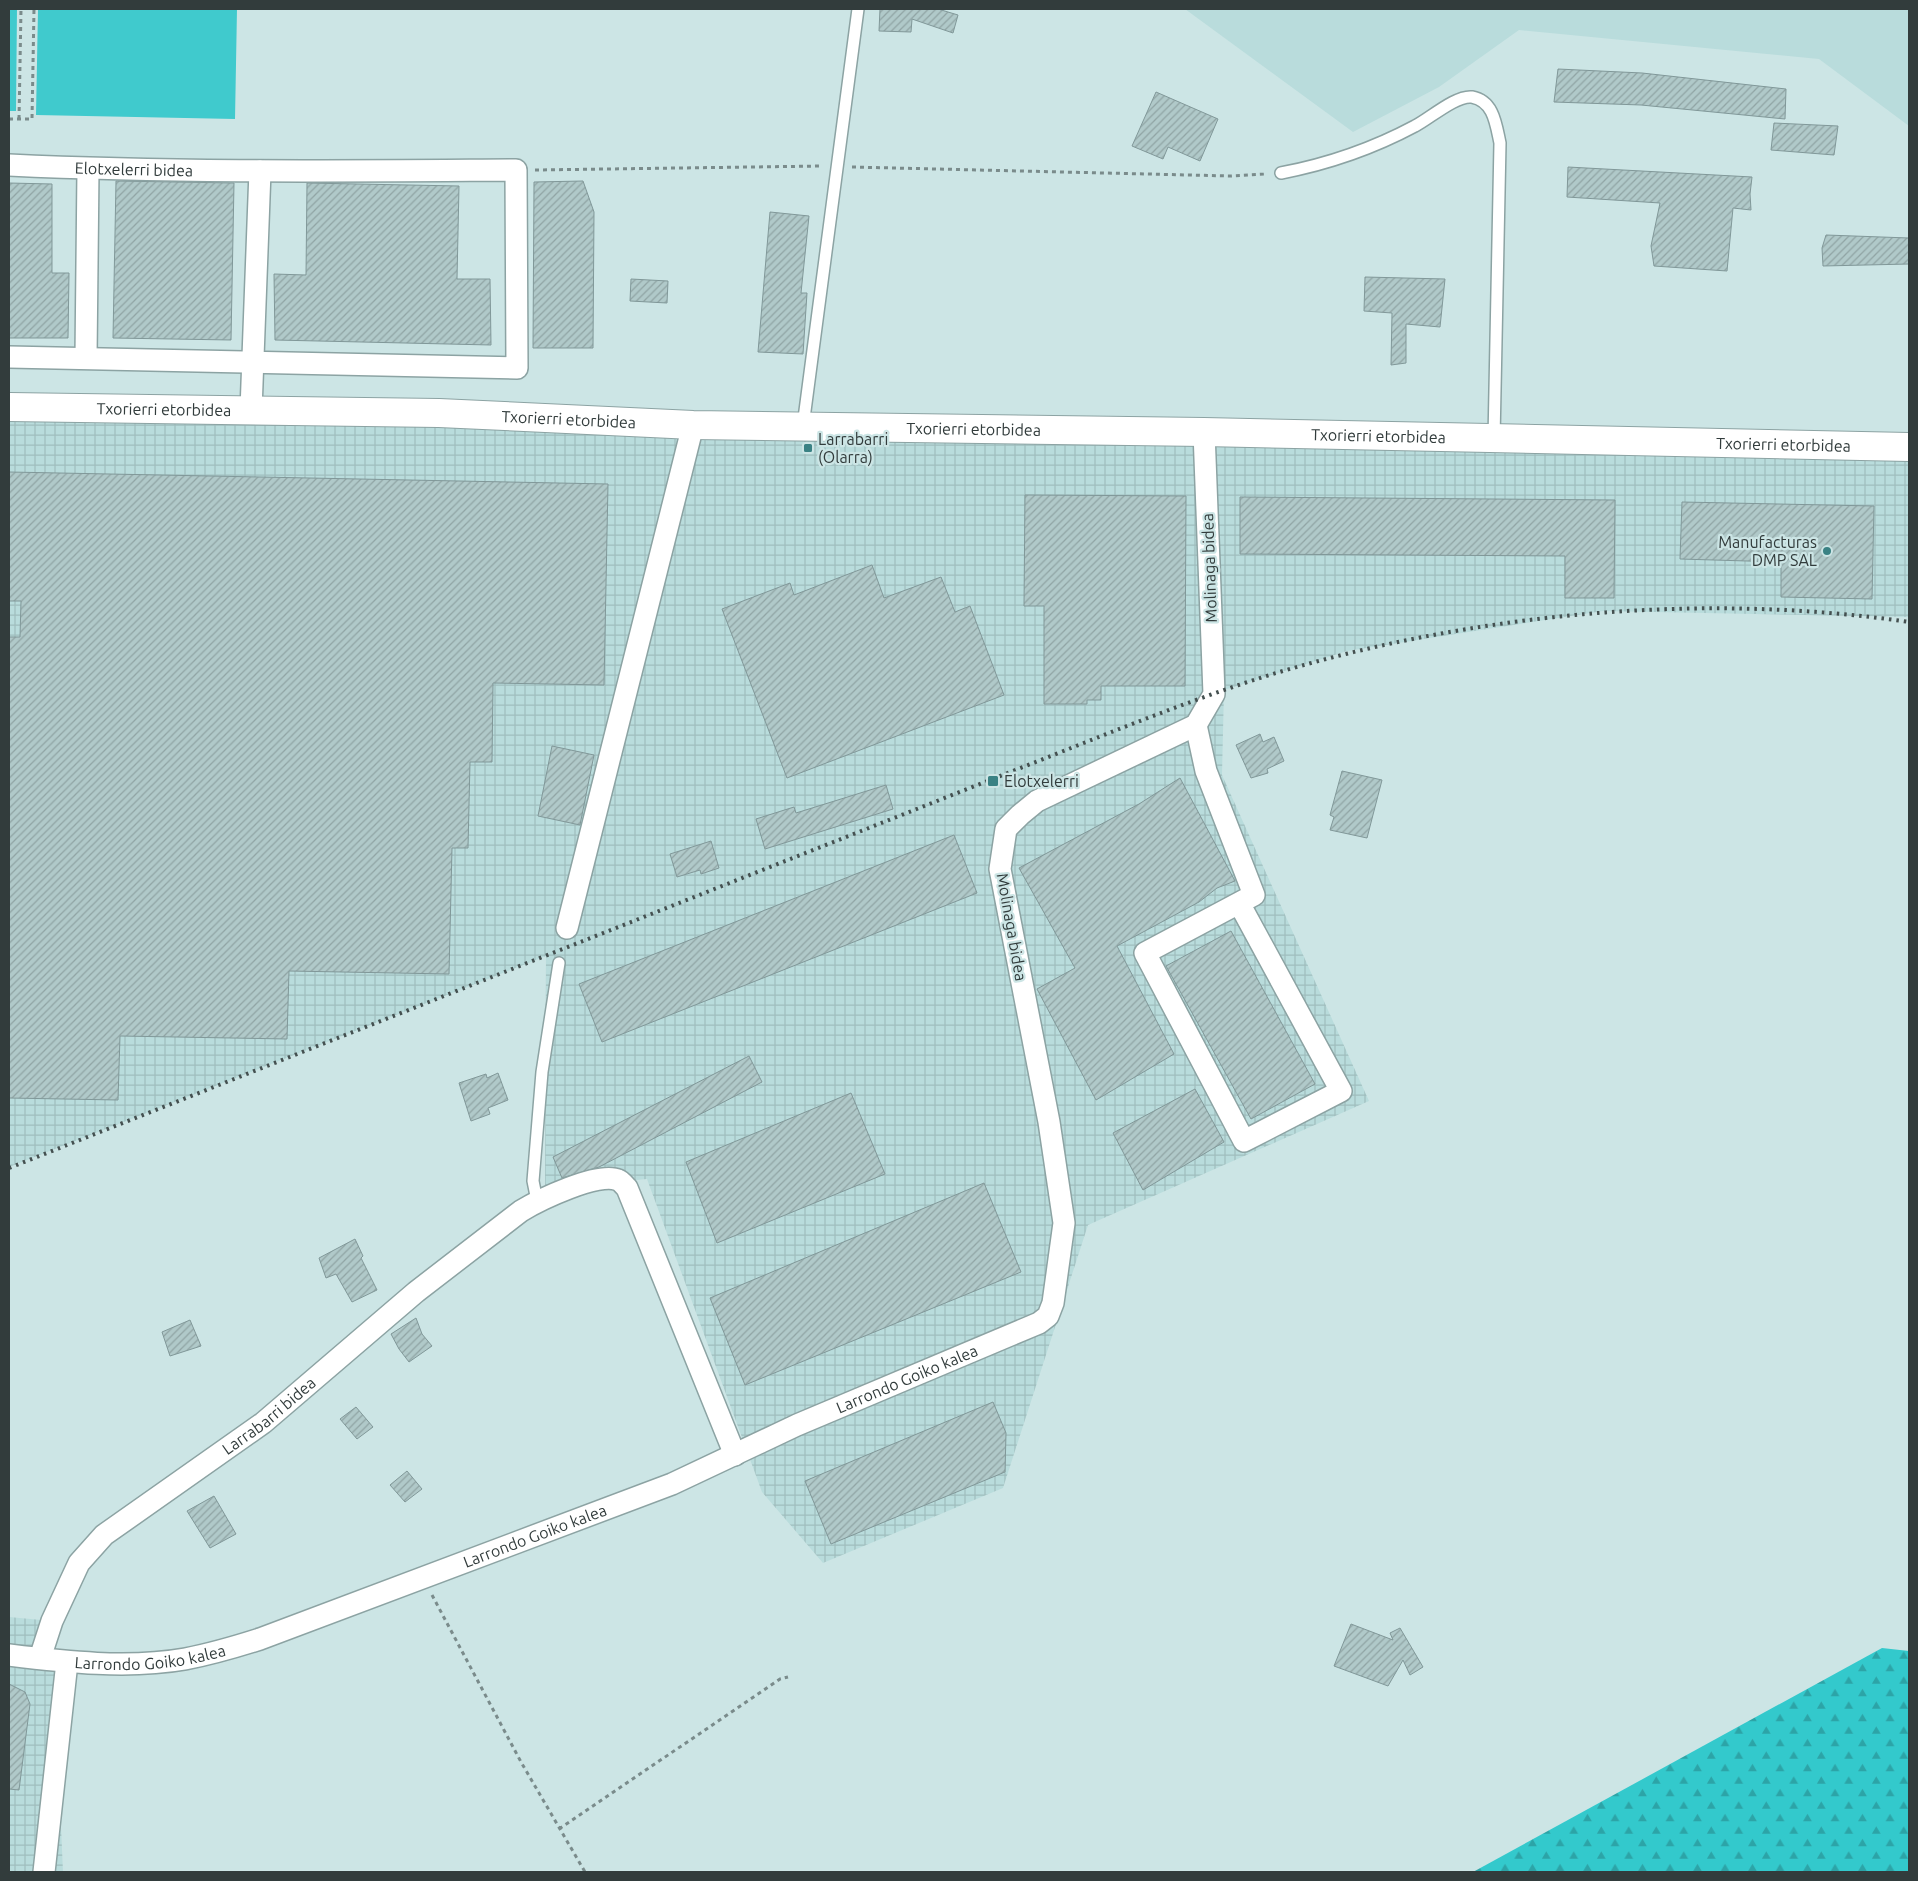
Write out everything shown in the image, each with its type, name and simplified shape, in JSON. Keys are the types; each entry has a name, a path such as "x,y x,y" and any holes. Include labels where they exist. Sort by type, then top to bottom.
{"street":[{"name":"Elotxelerri bidea","path":"9,165 88,169 260,171 516,170"},
{"path":"86,358 88,169"},
{"path":"9,357 517,368 516,170"},
{"path":"251,410 260,171"},
{"name":"Txorierri etorbidea","path":"9,407 439,413 693,425 1204,432 1909,447"},
{"path":"567,928 693,425"},
{"name":"Molinaga bidea","path":"1039,1323 1048,1316 1053,1303 1064,1223 1049,1122 1000,869 1006,829 1037,801 1196,725 1214,694 1204,432"},
{"path":"1196,725 1206,771 1254,895 1145,953 1244,1141 1341,1091 1239,903"},
{"name":"Larrabarri bidea","path":"40,1658 52,1621 79,1563 104,1535 263,1423 416,1292 522,1210 538,1201 601,1178 618,1180 627,1188 735,1455"},
{"name":"Larrondo Goiko kalea","path":"9,1655 68,1662 137,1664 183,1659 223,1651 424,1579 672,1484 797,1425 1039,1323"},
{"path":"44,1872 68,1662"}],"lane":[{"path":"803,426 835,166 858,9"},
{"path":"1281,173 1321,165 1364,150 1416,126 1453,102 1471,97 1484,101 1494,115 1500,143 1494,439"},
{"path":"538,1201 533,1180 542,1072 559,963"}],"path":[{"path":"19,119 22,9"},
{"path":"9,119 32,119 34,9"},
{"path":"516,170 835,166 1230,176 1281,173"},
{"path":"424,1579 507,1737 585,1872"},
{"path":"559,1829 780,1679 788,1676"}],"shaded area":[{"path":"9,9 17,9 16,111 9,111"},
{"path":"38,9 237,9 235,119 36,115"},
{"path":"1185,9 1909,9 1909,126 1819,59 1519,30 1439,87 1353,132"},
{"path":"9,416 1909,457 1909,617 1603,611 1347,651 1224,690 1222,775 1369,1101 1088,1225 1003,1488 823,1563 762,1492 647,1179 545,1189 546,956 9,1167"},
{"path":"9,1617 52,1621 63,1872 9,1872"}],"green space":[{"path":"1882,1648 1909,1651 1909,1872 1473,1872"}],"building":[{"path":"880,9 938,9 958,15 953,33 912,19 911,32 879,31"},
{"path":"1558,69 1642,73 1786,89 1785,119 1641,105 1554,102"},
{"path":"1156,92 1218,119 1200,161 1168,147 1163,159 1132,146"},
{"path":"1774,123 1838,126 1834,155 1771,150"},
{"path":"1568,167 1752,177 1751,210 1733,208 1727,271 1654,266 1651,246 1660,203 1567,197"},
{"path":"116,181 234,183 231,340 113,338"},
{"path":"583,181 594,212 593,348 533,348 534,182"},
{"path":"9,183 52,184 52,273 69,273 68,338 9,338"},
{"path":"307,183 459,186 457,279 490,279 491,345 275,340 274,274 306,275"},
{"path":"770,212 809,216 801,293 807,293 803,354 758,352"},
{"path":"1826,235 1909,238 1909,264 1823,266 1822,248"},
{"path":"1365,277 1445,279 1440,327 1406,324 1406,363 1391,365 1392,313 1364,311"},
{"path":"631,279 668,281 667,303 630,301"},
{"path":"9,472 608,484 604,685 493,683 492,762 470,762 468,848 452,848 449,974 289,971 287,1039 120,1036 118,1100 9,1098 9,637 20,637 21,601 9,601"},
{"path":"1025,495 1186,496 1185,686 1101,686 1101,700 1087,700 1087,704 1044,704 1044,606 1024,606"},
{"path":"1240,497 1615,500 1614,598 1565,598 1565,556 1240,554"},
{"path":"1682,502 1874,506 1872,599 1781,597 1781,562 1680,559"},
{"path":"872,565 884,598 941,577 955,612 970,606 1004,695 787,778 722,609 790,583 794,595"},
{"path":"1260,734 1263,742 1274,737 1284,761 1267,769 1268,773 1251,778 1236,745"},
{"path":"552,746 594,755 580,825 538,816"},
{"path":"1342,771 1382,780 1367,838 1330,830 1334,817 1330,815"},
{"path":"1180,778 1235,881 1217,888 1199,902 1117,946 1174,1054 1096,1100 1037,989 1075,968 1019,868 1139,804"},
{"path":"886,785 893,809 765,849 756,819 794,807 796,813"},
{"path":"954,835 977,893 602,1042 579,984"},
{"path":"711,841 719,868 701,874 700,870 677,877 670,854"},
{"path":"1231,931 1315,1084 1251,1119 1166,966"},
{"path":"749,1056 762,1082 599,1167 562,1178 553,1157"},
{"path":"498,1073 508,1100 488,1108 490,1114 471,1121 459,1083 486,1074 487,1078"},
{"path":"1195,1089 1224,1142 1143,1190 1113,1133"},
{"path":"851,1093 885,1174 717,1243 686,1162"},
{"path":"984,1183 1021,1272 745,1385 710,1298"},
{"path":"355,1239 363,1256 361,1258 377,1290 352,1302 336,1274 326,1278 319,1258"},
{"path":"416,1318 422,1334 432,1346 409,1362 391,1334"},
{"path":"190,1320 201,1346 170,1356 162,1332"},
{"path":"993,1402 1006,1433 1005,1472 831,1544 805,1481"},
{"path":"356,1407 373,1427 357,1439 340,1419"},
{"path":"407,1471 422,1489 405,1502 390,1485"},
{"path":"214,1496 236,1534 210,1548 187,1511"},
{"path":"1351,1624 1393,1640 1390,1633 1400,1628 1423,1667 1410,1675 1403,1660 1388,1686 1334,1666"},
{"path":"9,1684 25,1692 30,1704 19,1790 9,1789"}],"railway":[{"path":"9,1168 1114,731 1263,677 1341,655 1420,637 1501,624 1583,614 1665,609 1747,609 1829,613 1909,622"}],"place":[{"name":"Larrabarri (Olarra)","path":"808,448"},
{"name":"Manufacturas DMP SAL","path":"1827,551"},
{"name":"Elotxelerri","path":"993,781"}]}
